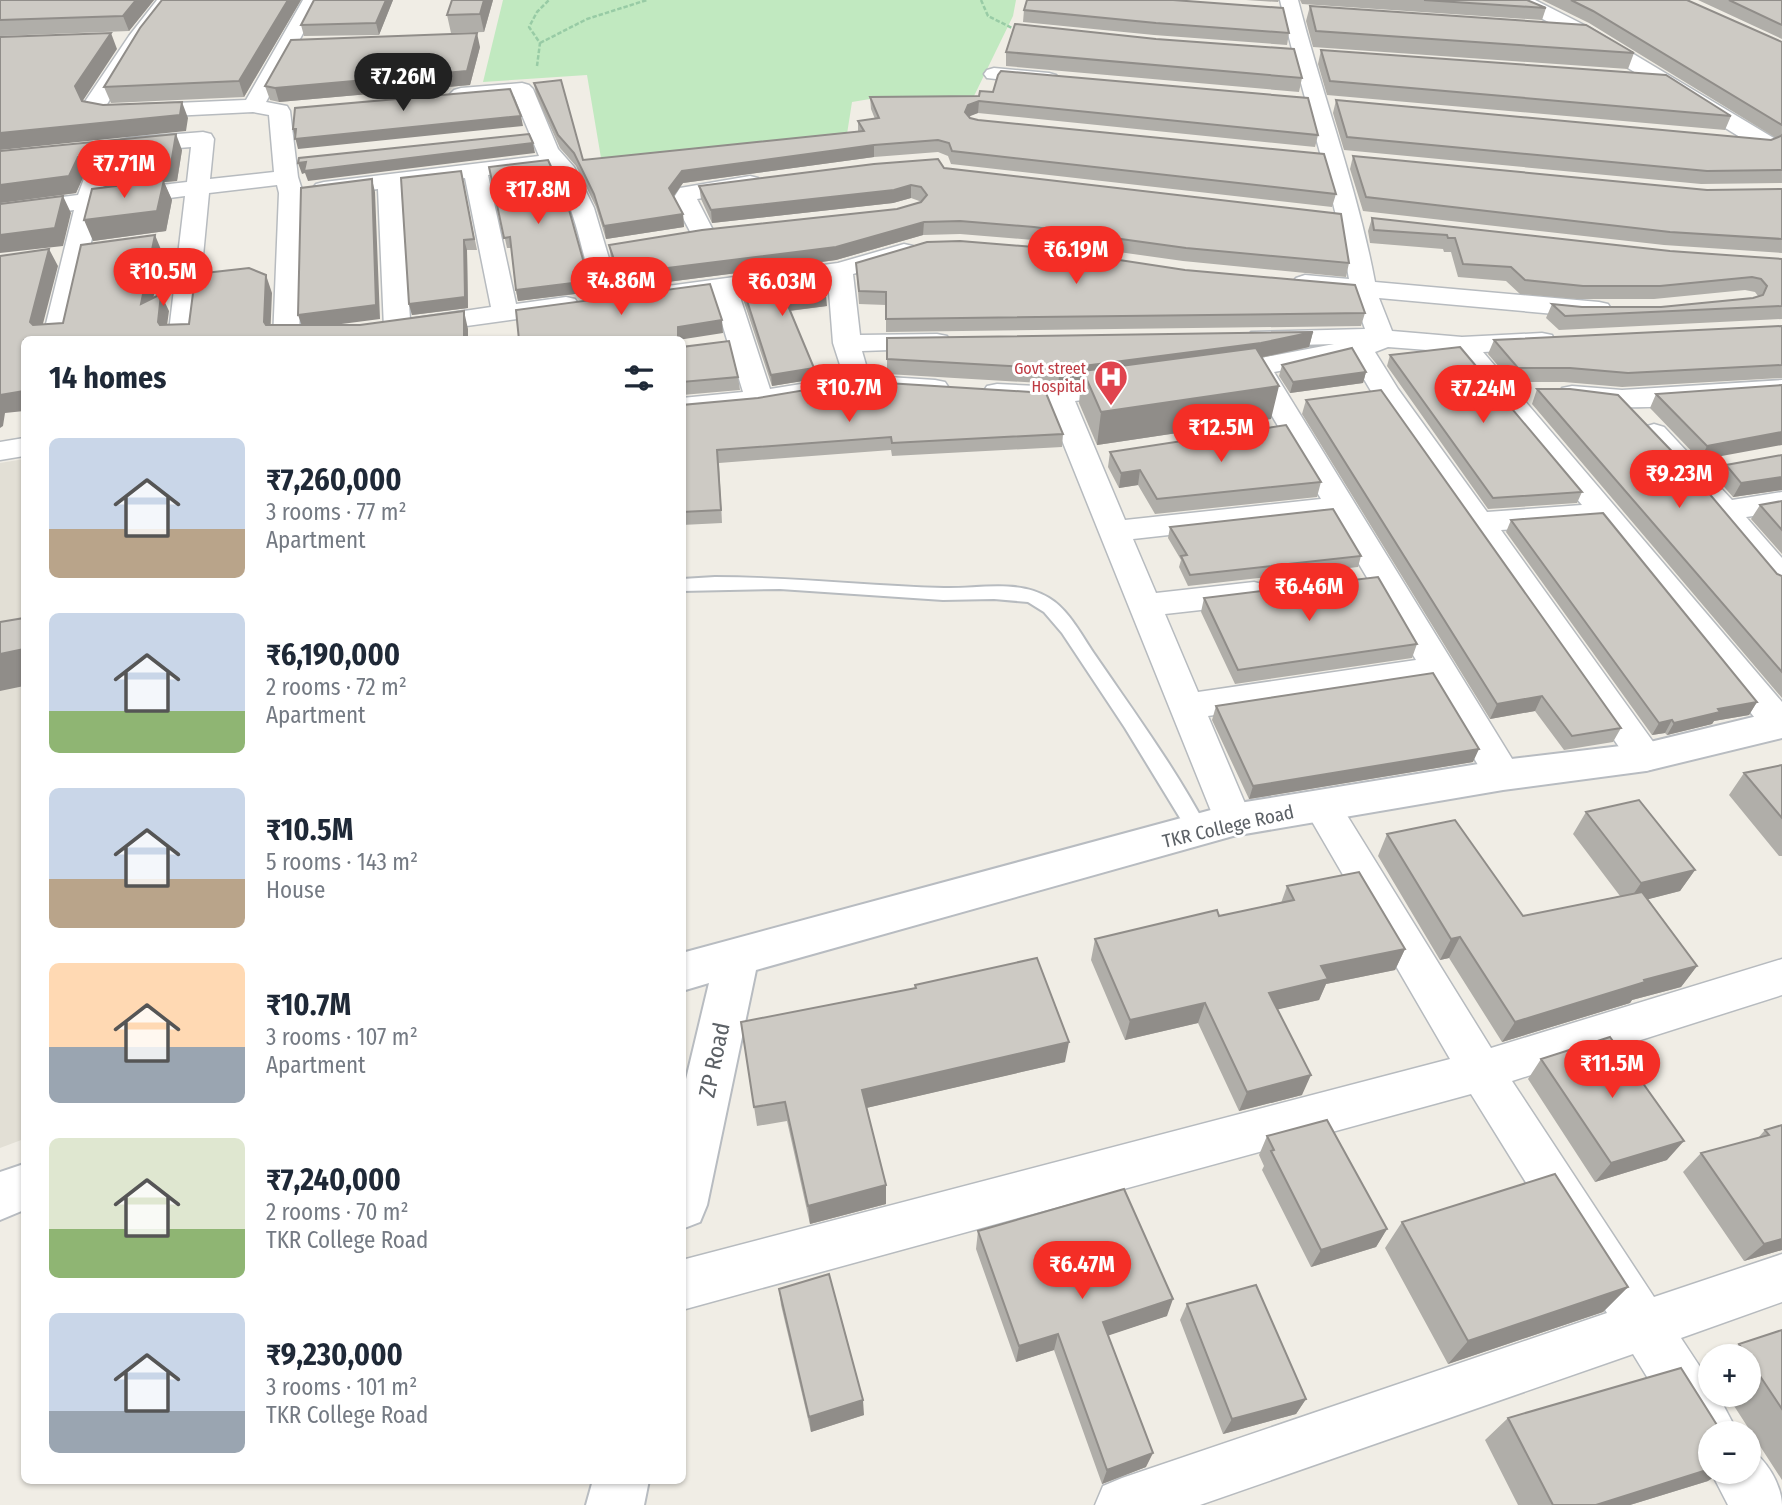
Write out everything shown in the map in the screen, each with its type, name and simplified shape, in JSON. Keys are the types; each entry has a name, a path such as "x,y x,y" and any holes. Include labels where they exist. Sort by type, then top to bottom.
{"street":[{"path":"167,0 136,40 95,103 97,110 110,113 253,106 279,111 304,109"},
{"path":"253,106 312,0"},
{"path":"1520,0 1583,32 1773,148"},
{"path":"1290,9 1351,220 1370,344 1372,393 1479,522 1646,757"},
{"path":"1528,28 1583,32"},
{"path":"108,41 136,40"},
{"path":"286,45 314,44"},
{"path":"994,74 1074,81"},
{"path":"1625,77 1665,80"},
{"path":"438,96 522,89 548,152 563,167 582,208 608,299"},
{"path":"279,111 288,177 286,336"},
{"path":"56,336 110,113"},
{"path":"514,136 541,133"},
{"path":"101,147 203,139 181,336"},
{"path":"1724,139 1773,148"},
{"path":"288,177 312,157"},
{"path":"0,212 288,177 389,182 555,160"},
{"path":"475,170 505,313"},
{"path":"704,234 685,199 688,193 770,181"},
{"path":"389,182 397,328"},
{"path":"677,238 731,231"},
{"path":"166,242 192,238"},
{"path":"369,331 840,270 924,244"},
{"path":"596,251 623,247"},
{"path":"50,258 101,251"},
{"path":"840,270 847,343 857,383"},
{"path":"1280,281 1577,310 1629,310"},
{"path":"723,285 731,342 759,399"},
{"path":"1242,338 1351,336 1370,344"},
{"path":"1191,378 1258,369 1370,344 1462,345 1572,340"},
{"path":"847,343 968,342"},
{"path":"1462,345 1781,724"},
{"path":"1258,369 1341,506 1370,579 1439,669 1503,775"},
{"path":"686,407 759,399 857,383 1058,396 1151,383"},
{"path":"1504,393 1564,393 1622,399 1782,388"},
{"path":"1058,396 1097,457 1113,531 1186,707 1215,825"},
{"path":"1622,399 1705,470 1723,511 1772,554 1782,579"},
{"path":"0,451 21,448"},
{"path":"1723,511 1782,502"},
{"path":"1113,531 1341,506"},
{"path":"1479,522 1606,513"},
{"path":"1144,605 1277,590"},
{"path":"1186,707 1439,669"},
{"name":"TKR College Road","path":"686,971 1215,825 1503,775 1646,757 1781,724"},
{"path":"1322,806 1481,1071 1704,1421"},
{"name":"ZP Road","path":"686,1187 737,956"},
{"path":"686,1285 1481,1071 1782,977"},
{"path":"0,1196 21,1187"},
{"path":"1122,1505 1782,1278"},
{"path":"615,1505 620,1484"},
{"path":"1746,1484 1759,1505"}],"lane":[{"path":"686,585 720,582 794,584 946,594 1009,594 1039,600 1057,613 1124,709 1215,825"}],"path":[{"path":"540,43 529,27 537,12 549,0"},
{"path":"522,89 537,75 536,57 540,43 587,19 647,0"},
{"path":"981,0 988,16 1016,30"}],"shaded area":[{"path":"21,460 21,1140 0,1148 0,463"}],"green space":[{"path":"503,0 1016,0 1013,16 974,96 888,96 852,102 847,134 601,158 587,75 483,82"}],"building":[{"path":"0,0 136,0 123,16 0,20"},
{"path":"162,0 288,0 239,81 104,87 140,28"},
{"path":"314,0 386,0 376,23 301,25"},
{"path":"452,0 484,0 480,14 447,15"},
{"path":"1027,0 1173,0 1283,8 1289,33 1024,10"},
{"path":"1424,0 1527,0 1546,8"},
{"path":"1571,0 1687,0 1782,42 1782,125 1593,11"},
{"path":"1729,0 1782,0 1782,25"},
{"path":"1310,6 1586,25 1634,53 1316,31"},
{"path":"1015,24 1156,39 1294,49 1302,78 1006,52"},
{"path":"111,33 75,86 82,101 103,105 182,102 180,115 0,133 0,37"},
{"path":"477,33 467,71 275,88 265,86 291,40"},
{"path":"1321,50 1666,75 1731,116 1330,81"},
{"path":"1001,71 1308,98 1318,135 979,101 968,105 965,112 970,118 978,120 1324,154 1336,194 952,151 949,143 938,140 874,145 682,171 669,188 683,214 604,226 594,194 574,153 558,135 534,83 561,80 583,160 864,131 858,121 879,118 870,97 979,96 980,91 993,92"},
{"path":"510,89 521,116 295,139 295,108"},
{"path":"1336,100 1771,140 1782,135 1782,170 1707,171 1347,137"},
{"path":"176,134 171,164 98,172 100,165 96,158 78,157 69,176 0,185 0,151"},
{"path":"529,134 533,143 304,171 306,162 298,163 299,158"},
{"path":"1353,156 1707,190 1782,189 1782,239 1670,232 1366,197"},
{"path":"938,159 944,168 1341,214 1349,263 1186,248 1034,227 960,221 924,222 836,247 619,274 609,245 702,230 897,209 921,202 927,195 921,187 911,185 894,190 711,210 699,186 874,164"},
{"path":"548,160 566,199 589,281 516,290 510,237 504,238 489,167"},
{"path":"461,171 474,239 464,240 465,297 409,304 401,178"},
{"path":"372,179 376,305 298,315 301,188"},
{"path":"164,180 157,211 84,220 92,189"},
{"path":"63,196 55,228 0,235 0,204"},
{"path":"1372,218 1670,251 1782,259 1782,306 1565,316 1552,304 1582,307 1661,307 1753,298 1763,295 1767,286 1761,279 1752,277 1660,286 1583,286 1525,280 1511,267 1463,264 1455,238 1448,238 1447,235 1374,230"},
{"path":"155,235 141,304 161,294 160,325 189,324 195,278 205,273 249,268 266,275 266,325 360,325 464,311 464,336 21,336 21,392 0,395 0,256 49,249 30,322 33,325 63,323 81,245"},
{"path":"960,241 1034,247 1185,270 1355,285 1365,313 886,319 886,292 859,291 856,263 927,242"},
{"path":"825,271 826,295 786,301 814,368 771,375 741,282"},
{"path":"710,284 722,320 678,327 678,336 519,336 516,310"},
{"path":"1782,326 1782,365 1628,373 1570,368 1518,368 1494,340"},
{"path":"1313,332 1261,343 1060,369 887,359 887,338"},
{"path":"729,341 738,377 686,382 686,346"},
{"path":"1460,347 1582,492 1493,498 1390,355"},
{"path":"1256,348 1279,386 1101,412 1083,371"},
{"path":"1352,348 1366,372 1293,382 1282,365"},
{"path":"887,383 1046,393 1063,434 892,443 891,437 717,450 721,510 686,512 686,405 758,398 823,387 825,391 887,389"},
{"path":"1782,385 1782,432 1707,446 1656,394"},
{"path":"1537,389 1570,389 1618,395 1686,466 1777,574 1782,576 1782,672"},
{"path":"1381,390 1621,728 1572,736 1542,696 1497,704 1306,400"},
{"path":"1286,425 1321,482 1157,499 1140,470 1121,473 1110,452"},
{"path":"1782,455 1782,477 1741,483 1726,465"},
{"path":"1782,501 1782,530 1760,505"},
{"path":"1333,509 1361,556 1190,575 1181,556 1187,555 1170,527"},
{"path":"1603,513 1757,702 1718,709 1720,712 1674,723 1672,720 1659,723 1511,520"},
{"path":"1378,577 1417,644 1238,670 1204,598"},
{"path":"21,618 21,650 0,654 0,622"},
{"path":"1433,673 1479,749 1253,786 1216,706"},
{"path":"1782,765 1782,818 1744,773"},
{"path":"1639,800 1695,870 1641,883 1586,812"},
{"path":"1455,820 1523,916 1642,892 1697,966 1644,980 1645,982 1515,1022 1460,937 1451,939 1387,834"},
{"path":"1359,872 1405,949 1321,966 1328,979 1269,993 1311,1075 1247,1092 1205,1003 1130,1020 1095,939 1217,910 1219,916 1294,900 1287,886"},
{"path":"1037,958 1069,1042 862,1090 886,1185 808,1206 785,1102 754,1107 741,1022 916,988 915,985"},
{"path":"1610,1037 1684,1141 1611,1163 1541,1059"},
{"path":"1327,1120 1387,1229 1321,1250 1271,1151 1274,1150 1267,1136"},
{"path":"1782,1125 1782,1239 1764,1244 1701,1153 1769,1135 1765,1130"},
{"path":"1555,1174 1628,1287 1468,1341 1402,1222"},
{"path":"1124,1189 1173,1299 1103,1322 1153,1453 1107,1470 1058,1334 1019,1346 978,1231"},
{"path":"829,1274 863,1400 809,1417 779,1289"},
{"path":"1256,1285 1306,1399 1232,1419 1187,1304"},
{"path":"1782,1330 1782,1409 1761,1378 1761,1344 1739,1344"},
{"path":"1681,1368 1698,1395 1698,1407 1706,1407 1714,1421 1698,1421 1698,1473 1596,1505 1553,1505 1508,1418"}],"place":[{"name":"Govt street Hospital","path":"1111,407"}]}
